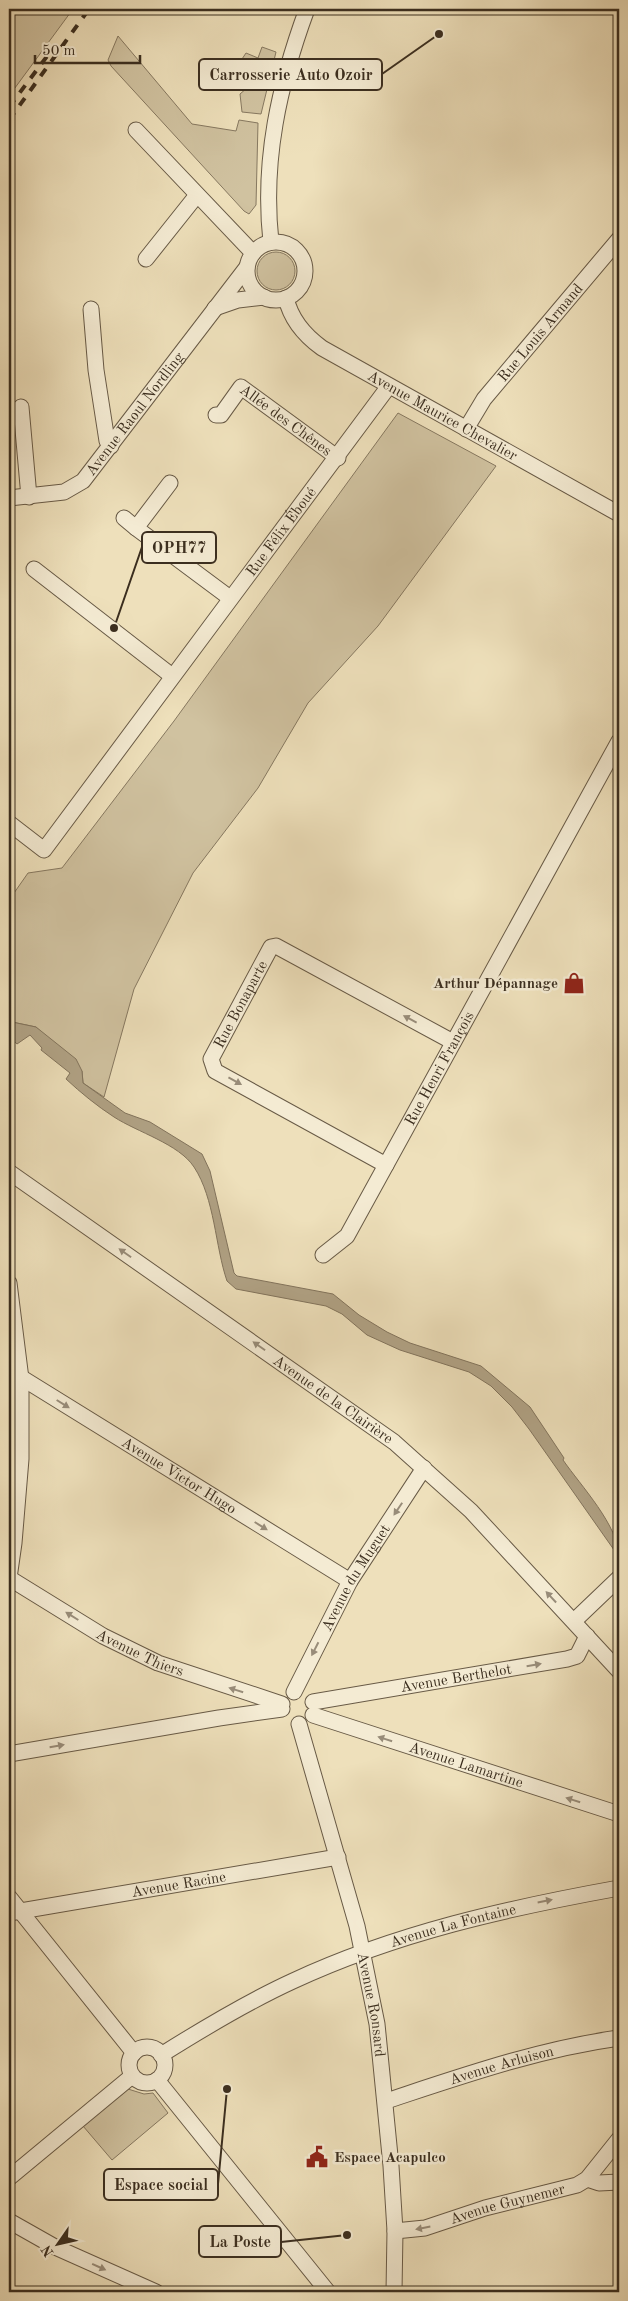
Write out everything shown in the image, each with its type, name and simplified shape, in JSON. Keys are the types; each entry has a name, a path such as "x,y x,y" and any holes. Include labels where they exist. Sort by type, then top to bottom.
{"street":[{"path":"271,242 267,181 274,121 291,50 306,9"},
{"path":"136,130 197,195 250,260"},
{"path":"146,259 197,195"},
{"name":"Rue Louis Armand","path":"466,428 484,399 619,239"},
{"path":"215,308 238,300 264,298 275,300 286,298 301,286 305,268 302,259 290,245 271,242 258,248 250,260 251,285 264,298"},
{"name":"Avenue Raoul Nordling","path":"9,498 56,494 71,490 87,477 250,260"},
{"name":"Avenue Maurice Chevalier","path":"286,298 294,320 311,340 389,386 619,514"},
{"path":"92,309 99,395 106,441 111,446"},
{"name":"Rue Félix Éboué","path":"9,823 44,850 230,598 338,458 389,386"},
{"name":"Allée des Chênes","path":"216,415 221,415 241,387 338,458"},
{"path":"21,407 29,497"},
{"path":"136,528 170,483"},
{"path":"124,518 230,598"},
{"path":"34,569 172,676"},
{"name":"Rue Henri François","path":"322,1255 347,1236 619,741"},
{"name":"Rue Bonaparte","path":"386,1165 215,1071 211,1059 271,947 276,946 453,1042"},
{"name":"Avenue de la Clairière","path":"9,1172 366,1421 424,1468 471,1511 574,1620 619,1671"},
{"path":"9,1283 21,1460 9,1578"},
{"name":"Avenue Victor Hugo","path":"15,1375 350,1581"},
{"name":"Avenue du Muguet","path":"294,1692 350,1581 424,1468"},
{"name":"Avenue Thiers","path":"9,1578 103,1636 158,1663 282,1707"},
{"path":"574,1620 619,1578"},
{"name":"Avenue Berthelot","path":"313,1709 567,1659 577,1656 587,1636"},
{"path":"294,1692 303,1692 313,1709 307,1721 299,1724 286,1718 282,1707 286,1696 294,1692"},
{"path":"9,1754 282,1707"},
{"name":"Avenue Lamartine","path":"313,1709 619,1814"},
{"name":"Avenue Ronsard","path":"299,1724 364,1952 377,2024 386,2101 395,2231 394,2292"},
{"name":"Avenue Racine","path":"14,1912 338,1857"},
{"name":"Avenue La Fontaine","path":"161,2055 215,2021 284,1985 364,1952 451,1924 541,1902 619,1888"},
{"path":"9,1898 14,1912 134,2053"},
{"name":"Avenue Arluison","path":"386,2101 496,2065 552,2051 619,2038"},
{"path":"147,2047 161,2055 164,2068 157,2080 141,2082 132,2076 129,2066 134,2053 147,2047"},
{"path":"9,2178 132,2076"},
{"path":"157,2080 328,2292"},
{"path":"587,2179 619,2139"},
{"name":"Avenue Guynemer","path":"395,2231 425,2228 485,2208 577,2185 587,2179 599,2183 619,2182"},
{"path":"9,2221 55,2247 156,2292"}],"shaded area":[{"path":"9,9 73,9 9,96"},
{"path":"118,36 192,124 236,131 239,120 258,123 256,205 249,214 244,211 111,66 108,60"},
{"path":"262,47 276,52 261,114 242,112 240,94 247,88 234,71 246,53 258,58"},
{"path":"276,252 289,258 295,271 289,284 276,290 263,284 257,271 263,258"},
{"path":"398,413 496,466 378,626 308,703 258,788 193,873 134,989 104,1097 83,1083 82,1071 36,1027 12,1022 9,1017 9,889 14,893 28,873 62,868 174,721"},
{"path":"9,1017 12,1022 36,1027 76,1059 82,1071 83,1083 125,1113 150,1122 202,1154 210,1171 234,1273 237,1276 333,1294 359,1315 387,1332 410,1343 481,1366 530,1407 564,1458 563,1460 606,1520 613,1532 619,1557 529,1429 512,1407 491,1386 469,1372 400,1350 367,1335 342,1314 326,1306 236,1289 227,1281 211,1208 194,1167 187,1159 168,1145 123,1123 89,1099 66,1079 70,1073 41,1050 42,1048 30,1035 17,1044 9,1037"},
{"path":"128,2089 144,2094 153,2093 168,2113 112,2160 83,2126"}],"railway":[{"path":"9,120 89,9"},
{"path":"9,107 51,51"}],"place":[{"name":"Carrosserie Auto Ozoir","path":"439,34"},
{"name":"OPH77","path":"114,628"},
{"name":"Arthur Dépannage","path":"574,983"},
{"name":"Espace social","path":"227,2089"},
{"name":"Espace Acapulco","path":"317,2157"},
{"name":"La Poste","path":"347,2235"}]}
